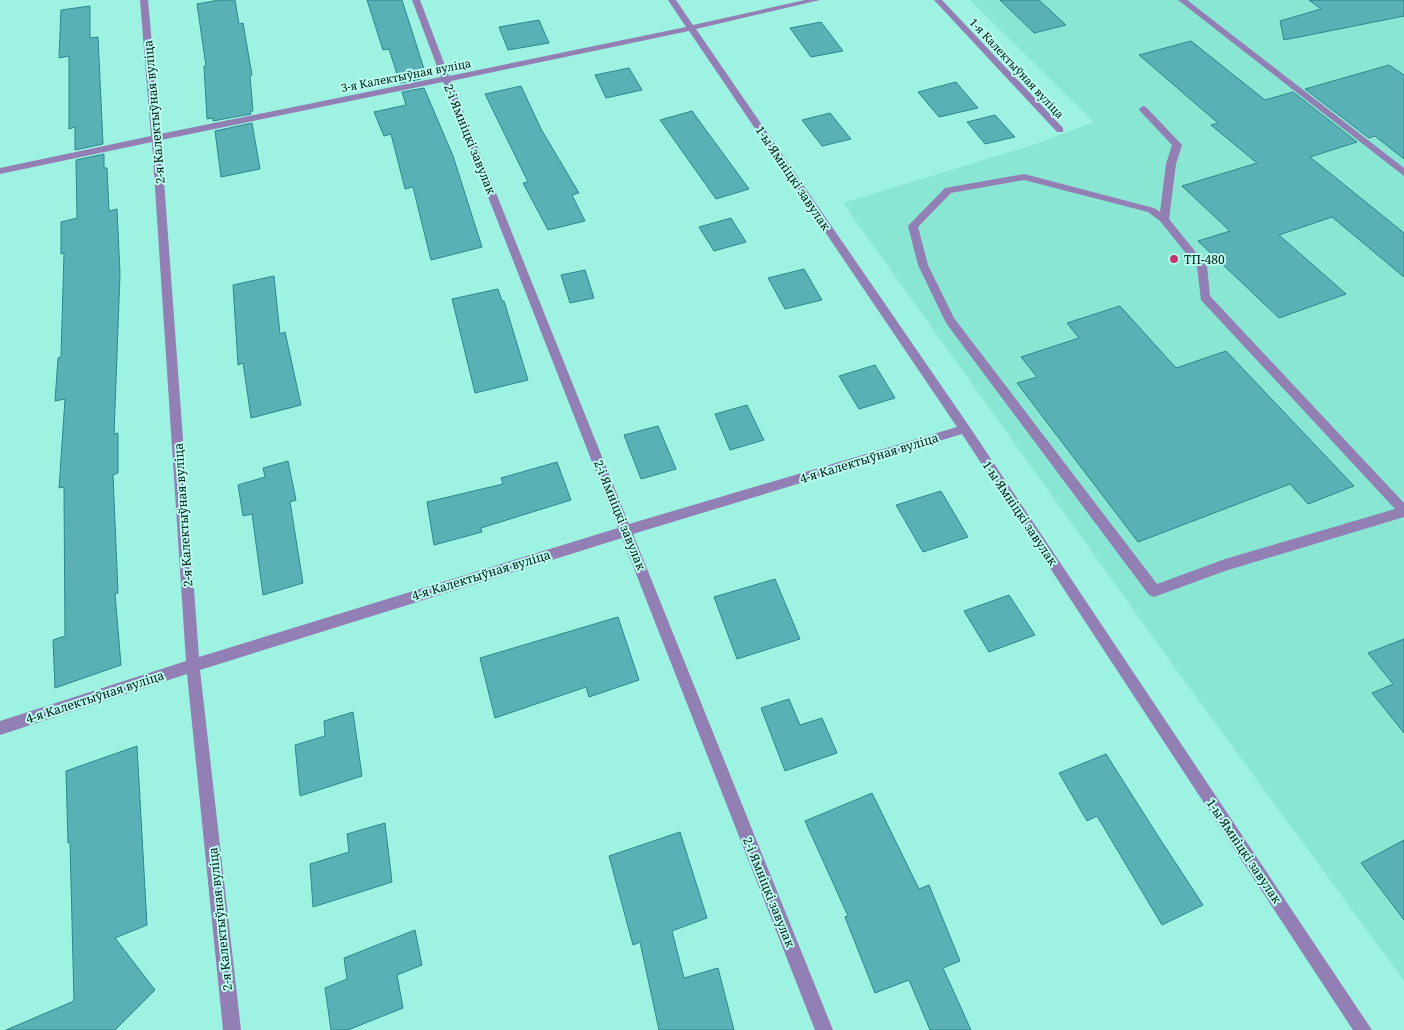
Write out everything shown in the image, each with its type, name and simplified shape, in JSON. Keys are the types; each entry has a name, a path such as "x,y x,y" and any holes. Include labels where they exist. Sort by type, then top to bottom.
{"street":[{"name":"2-я Калектыўная вуліца","path":"144,0 156,137 193,665 232,1030"},
{"name":"2-і Ямніцкі завулак","path":"416,0 824,1030"},
{"name":"1-ы Ямніцкі завулак","path":"672,0 965,429 1363,1030"},
{"name":"3-я Калектыўная вуліца","path":"0,172 156,137 691,29 816,0"},
{"name":"1-я Калектыўная вуліца","path":"938,0 1060,130"},
{"path":"1182,0 1404,173"},
{"path":"1142,109 1177,145 1171,164 1164,219"},
{"path":"1024,177 1151,210 1164,219 1202,266 1205,297 1404,512 1225,565 1154,591 950,320 923,265 914,226 948,190 1024,177"},
{"name":"4-я Калектыўная вуліца","path":"0,728 193,665 626,530 965,429"}],"shaded area":[{"path":"970,0 1404,0 1404,981 1178,672 843,203 1033,145 1094,122"}],"building":[{"path":"219,0 235,0 239,24 243,23 252,75 250,76 253,111 250,111 251,114 213,121 213,118 207,119 204,66 206,66 197,4"},
{"path":"367,0 402,0 425,72 418,74 421,79 400,83 389,49 383,50"},
{"path":"1000,0 1039,0 1066,25 1034,33"},
{"path":"1309,0 1404,0 1404,16 1284,40 1280,21 1321,9"},
{"path":"90,6 90,38 98,37 103,144 75,150 75,127 69,129 69,56 59,58 61,10"},
{"path":"539,20 549,43 508,50 499,27"},
{"path":"821,22 843,51 811,57 790,28"},
{"path":"1191,41 1265,100 1293,92 1357,142 1310,157 1404,233 1404,277 1332,217 1279,235 1346,294 1279,318 1198,241 1230,231 1182,186 1257,163 1211,125 1218,123 1139,55"},
{"path":"1389,65 1404,75 1404,159 1375,136 1369,138 1305,89"},
{"path":"629,68 642,90 606,98 595,75"},
{"path":"956,82 978,108 939,117 918,92"},
{"path":"521,86 541,129 579,193 572,195 585,221 548,230 523,183 528,182 485,94"},
{"path":"424,88 453,156 482,247 431,260 413,187 405,189 391,134 384,136 374,112 406,105 402,92"},
{"path":"692,111 749,189 716,199 660,120"},
{"path":"830,113 851,139 822,146 802,120"},
{"path":"995,115 1015,137 985,144 967,122"},
{"path":"252,123 260,169 221,177 215,131"},
{"path":"104,154 104,168 107,168 109,211 117,209 120,274 114,434 118,433 118,473 113,475 118,593 115,594 121,665 55,688 53,640 65,636 64,487 59,488 65,399 55,401 58,358 61,357 64,253 61,254 61,222 77,218 76,160"},
{"path":"731,218 746,242 714,251 699,227"},
{"path":"804,269 822,300 785,309 768,278"},
{"path":"585,270 594,298 570,303 561,275"},
{"path":"274,276 280,334 285,332 301,405 251,418 243,363 238,365 233,285"},
{"path":"498,289 502,301 504,301 528,380 475,393 452,299"},
{"path":"1120,306 1176,368 1226,351 1354,486 1308,504 1290,484 1138,542 1017,383 1037,377 1021,357 1079,338 1067,323"},
{"path":"875,365 895,398 859,409 839,376"},
{"path":"747,405 764,440 730,450 715,414"},
{"path":"658,426 676,469 641,479 624,435"},
{"path":"288,461 296,500 290,502 303,583 263,595 252,514 243,516 238,485 265,477 263,468"},
{"path":"557,462 571,500 481,528 482,532 434,545 427,502 503,484 501,478"},
{"path":"941,491 968,537 923,552 896,505"},
{"path":"775,579 800,639 737,659 714,597"},
{"path":"1009,595 1035,635 989,652 964,611"},
{"path":"618,617 639,680 589,697 586,687 495,718 480,658"},
{"path":"1404,639 1404,733 1372,693 1393,684 1368,653"},
{"path":"789,699 800,725 822,718 837,753 785,771 761,708"},
{"path":"353,712 362,776 300,796 295,745 325,736 324,721"},
{"path":"137,746 147,925 115,938 155,990 115,1030 6,1030 74,1001 70,842 68,843 66,771"},
{"path":"1106,754 1203,905 1162,925 1097,816 1087,821 1059,773"},
{"path":"872,793 919,889 929,885 960,961 943,968 971,1030 930,1030 909,980 875,993 845,917 848,916 805,821"},
{"path":"385,823 392,882 313,907 310,864 349,852 347,834"},
{"path":"680,832 707,918 672,931 684,978 718,968 734,1030 659,1030 640,942 633,945 609,856"},
{"path":"1404,840 1404,920 1361,863"},
{"path":"415,930 422,965 397,975 403,1008 348,1030 331,1030 325,988 347,979 344,958"}],"place":[{"name":"ТП-480","path":"1174,259"}]}
